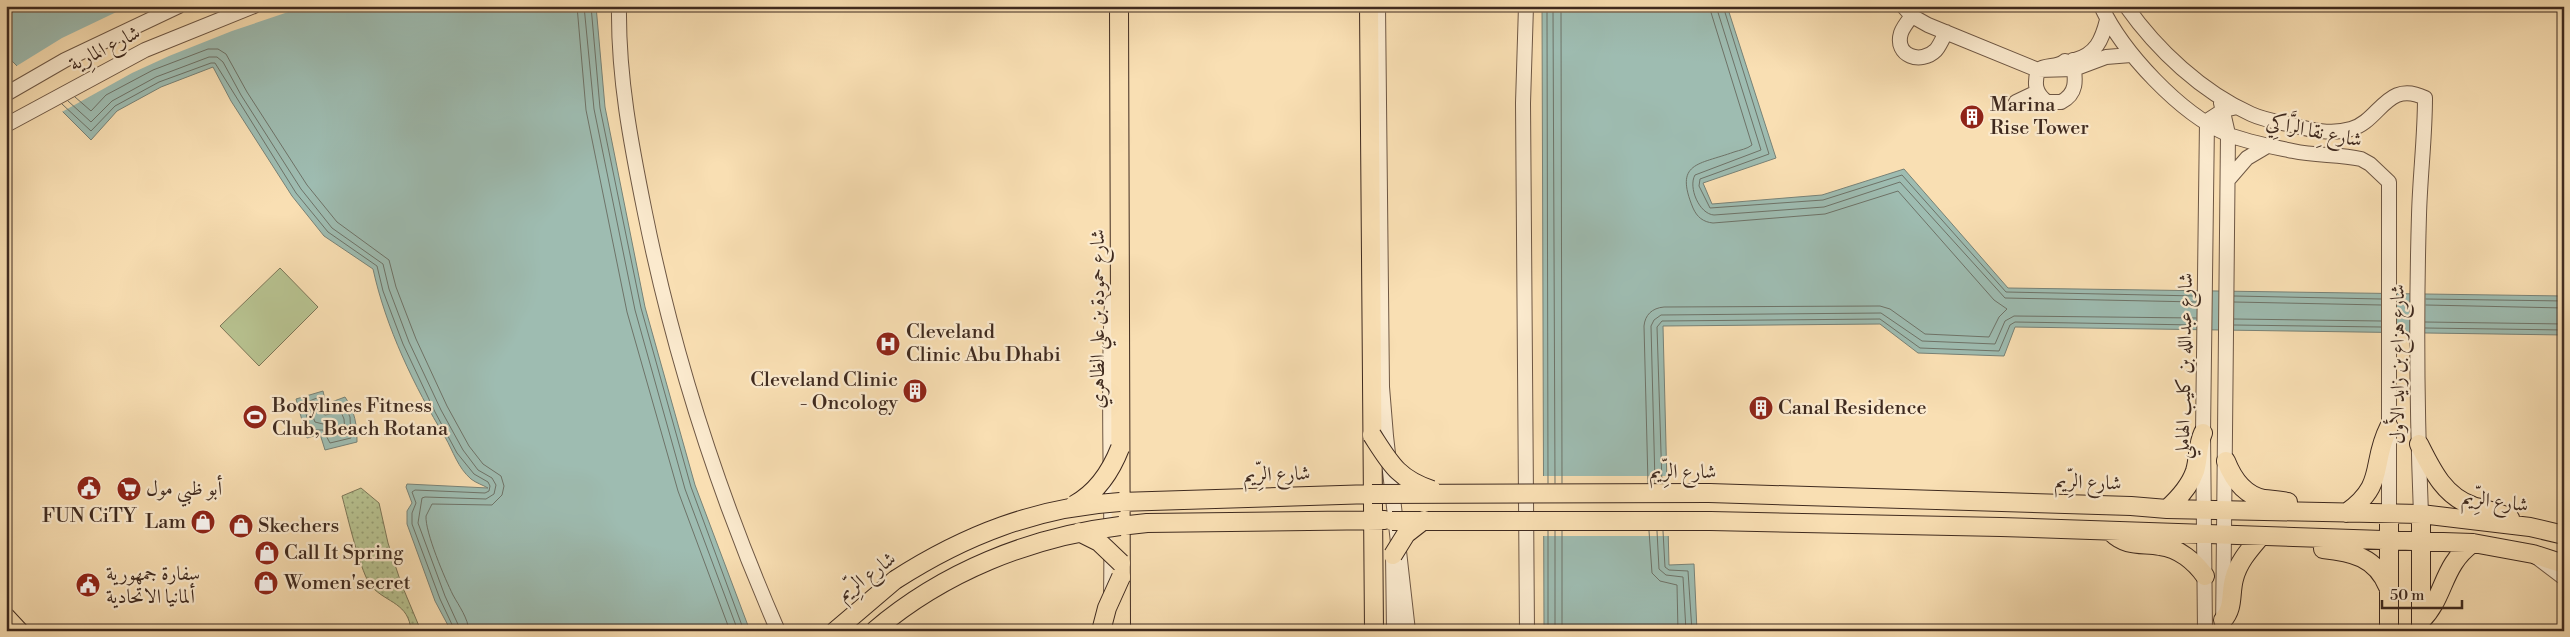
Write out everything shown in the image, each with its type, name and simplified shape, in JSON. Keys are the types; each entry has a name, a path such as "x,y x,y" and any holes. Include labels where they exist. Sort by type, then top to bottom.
{"main road":[{"name":"شارع حمودة بن علي الظاهري","path":"1119,6 1120,502 1116,530 1121,570 1121,631"},
{"path":"1368,6 1374,631"},
{"path":"2346,513 2364,498 2370,489 2378,469 2382,445 2389,427"},
{"path":"2167,509 2181,495 2194,474 2197,448 2204,433"},
{"path":"1372,435 1389,462 1402,476 1419,486 1446,495"},
{"path":"2419,444 2433,472 2451,493 2475,506 2501,514 2520,526"},
{"path":"1069,507 1099,484 1111,467 1120,448"},
{"path":"2226,461 2238,484 2250,493 2266,499 2292,503 2306,512"},
{"name":"شارع الرِّيم","path":"835,631 895,580 945,550 1005,523 1069,507 1120,502 1372,494 1709,493 2223,511 2421,514 2561,531"},
{"name":"شارع هزاع بن زايد الأول","path":"2389,513 2389,631"},
{"name":"شارع هزاع بن زايد الأول","path":"2421,514 2421,626"},
{"path":"874,631 926,592 974,566 1026,546 1079,532 1116,530 1157,523 1373,520 1710,520 2110,531 2473,543 2533,554 2564,564"},
{"path":"1393,555 1406,534 1424,520"},
{"path":"2110,531 2128,543 2158,545 2171,549 2194,562 2205,576"},
{"path":"1079,532 1099,542 1121,570 1101,631"},
{"path":"2223,625 2231,606 2236,572 2243,558 2261,536"},
{"path":"2300,538 2313,547 2345,551 2366,559 2377,569 2389,590"},
{"path":"2421,626 2434,606 2451,565 2473,543"},
{"path":"6,617 20,631"}],"street":[{"name":"شارع المارِية","path":"6,94 65,60 179,6"},
{"name":"شارع المارِية","path":"6,126 145,50 254,6"},
{"path":"619,6 621,76 627,126 665,304 715,472 778,631"},
{"path":"1113,6 1112,300 1109,364 1116,530"},
{"path":"1378,6 1382,386 1408,631"},
{"path":"1526,6 1523,103 1527,631"},
{"name":"شارع نِقا الرَّاكِي","path":"2101,6 2107,20 2131,54 2174,98 2228,134 2309,154 2361,159 2377,170 2389,182"},
{"name":"شارع نِقا الرَّاكِي","path":"2126,6 2160,48 2186,72 2216,92 2230,109 2314,131 2335,132 2361,126 2392,97 2405,93 2425,98"},
{"path":"1946,32 1936,50 1921,58 1912,57 1901,48 1902,30 1907,11 1946,32 2038,70 2044,67 2131,54"},
{"path":"2012,59 2071,63 2084,57 2096,48 2107,20"},
{"path":"2038,70 2035,86 2037,92 2047,102 2061,102 2068,99 2075,87 2071,63"},
{"path":"2016,102 2037,92"},
{"name":"شارع هزاع بن زايد الأول","path":"2421,514 2417,356 2425,98"},
{"path":"2207,121 2230,109"},
{"name":"شارع عبدالله بن كليب الهاملي","path":"2223,625 2223,511 2226,461 2224,369 2230,109"},
{"name":"شارع عبدالله بن كليب الهاملي","path":"2205,631 2204,372 2207,121"},
{"path":"2228,180 2247,158 2269,145"},
{"name":"شارع هزاع بن زايد الأول","path":"2389,182 2387,354 2389,513"},
{"path":"1372,494 1384,506 1392,520 1394,631"},
{"name":"شارع حمودة بن علي الظاهري","path":"1110,631 1116,530"},
{"path":"2533,554 2564,578"}],"green space":[{"path":"280,268 318,307 259,366 220,326"},
{"path":"361,488 379,503 388,543 401,583 421,631 411,631 409,622 402,609 372,587 363,571 342,496"}],"water":[{"path":"6,6 596,6 605,107 645,307 695,485 750,631 451,631 435,601 407,524 407,511 412,503 406,487 407,484 488,488 466,475 423,398 393,335 373,269 324,236 292,196 231,101 213,67 161,87 117,111 91,140 6,55"},
{"path":"1542,6 1727,6 1776,158 1703,183 1712,204 1822,195 1904,169 2008,288 2564,296 2564,335 2015,327 2004,356 1918,353 1880,324 1663,326 1669,565 1694,564 1697,631 1544,631"},
{"path":"323,391 326,404 345,397 355,418 357,442 325,450 320,434 307,438 296,399"}],"pier":[{"path":"129,6 306,6 232,31 169,56 132,73 60,113 15,67 62,38"},
{"path":"1541,476 1669,476 1670,536 1541,536"}],"place":[{"name":"Marina Rise Tower","path":"1972,117"},
{"name":"Cleveland Clinic Abu Dhabi","path":"888,344"},
{"name":"Cleveland Clinic - Oncology","path":"915,391"},
{"name":"Canal Residence","path":"1761,408"},
{"name":"Bodylines Fitness Club, Beach Rotana","path":"255,417"},
{"name":"FUN CiTY","path":"89,488"},
{"name":"أبو ظبي مول","path":"129,489"},
{"name":"Lam","path":"203,522"},
{"name":"Skechers","path":"241,526"},
{"name":"Call It Spring","path":"267,553"},
{"name":"Women'secret","path":"266,583"},
{"name":"سفارة جمهورية ألمانيا الاتحادية","path":"88,585"}]}
